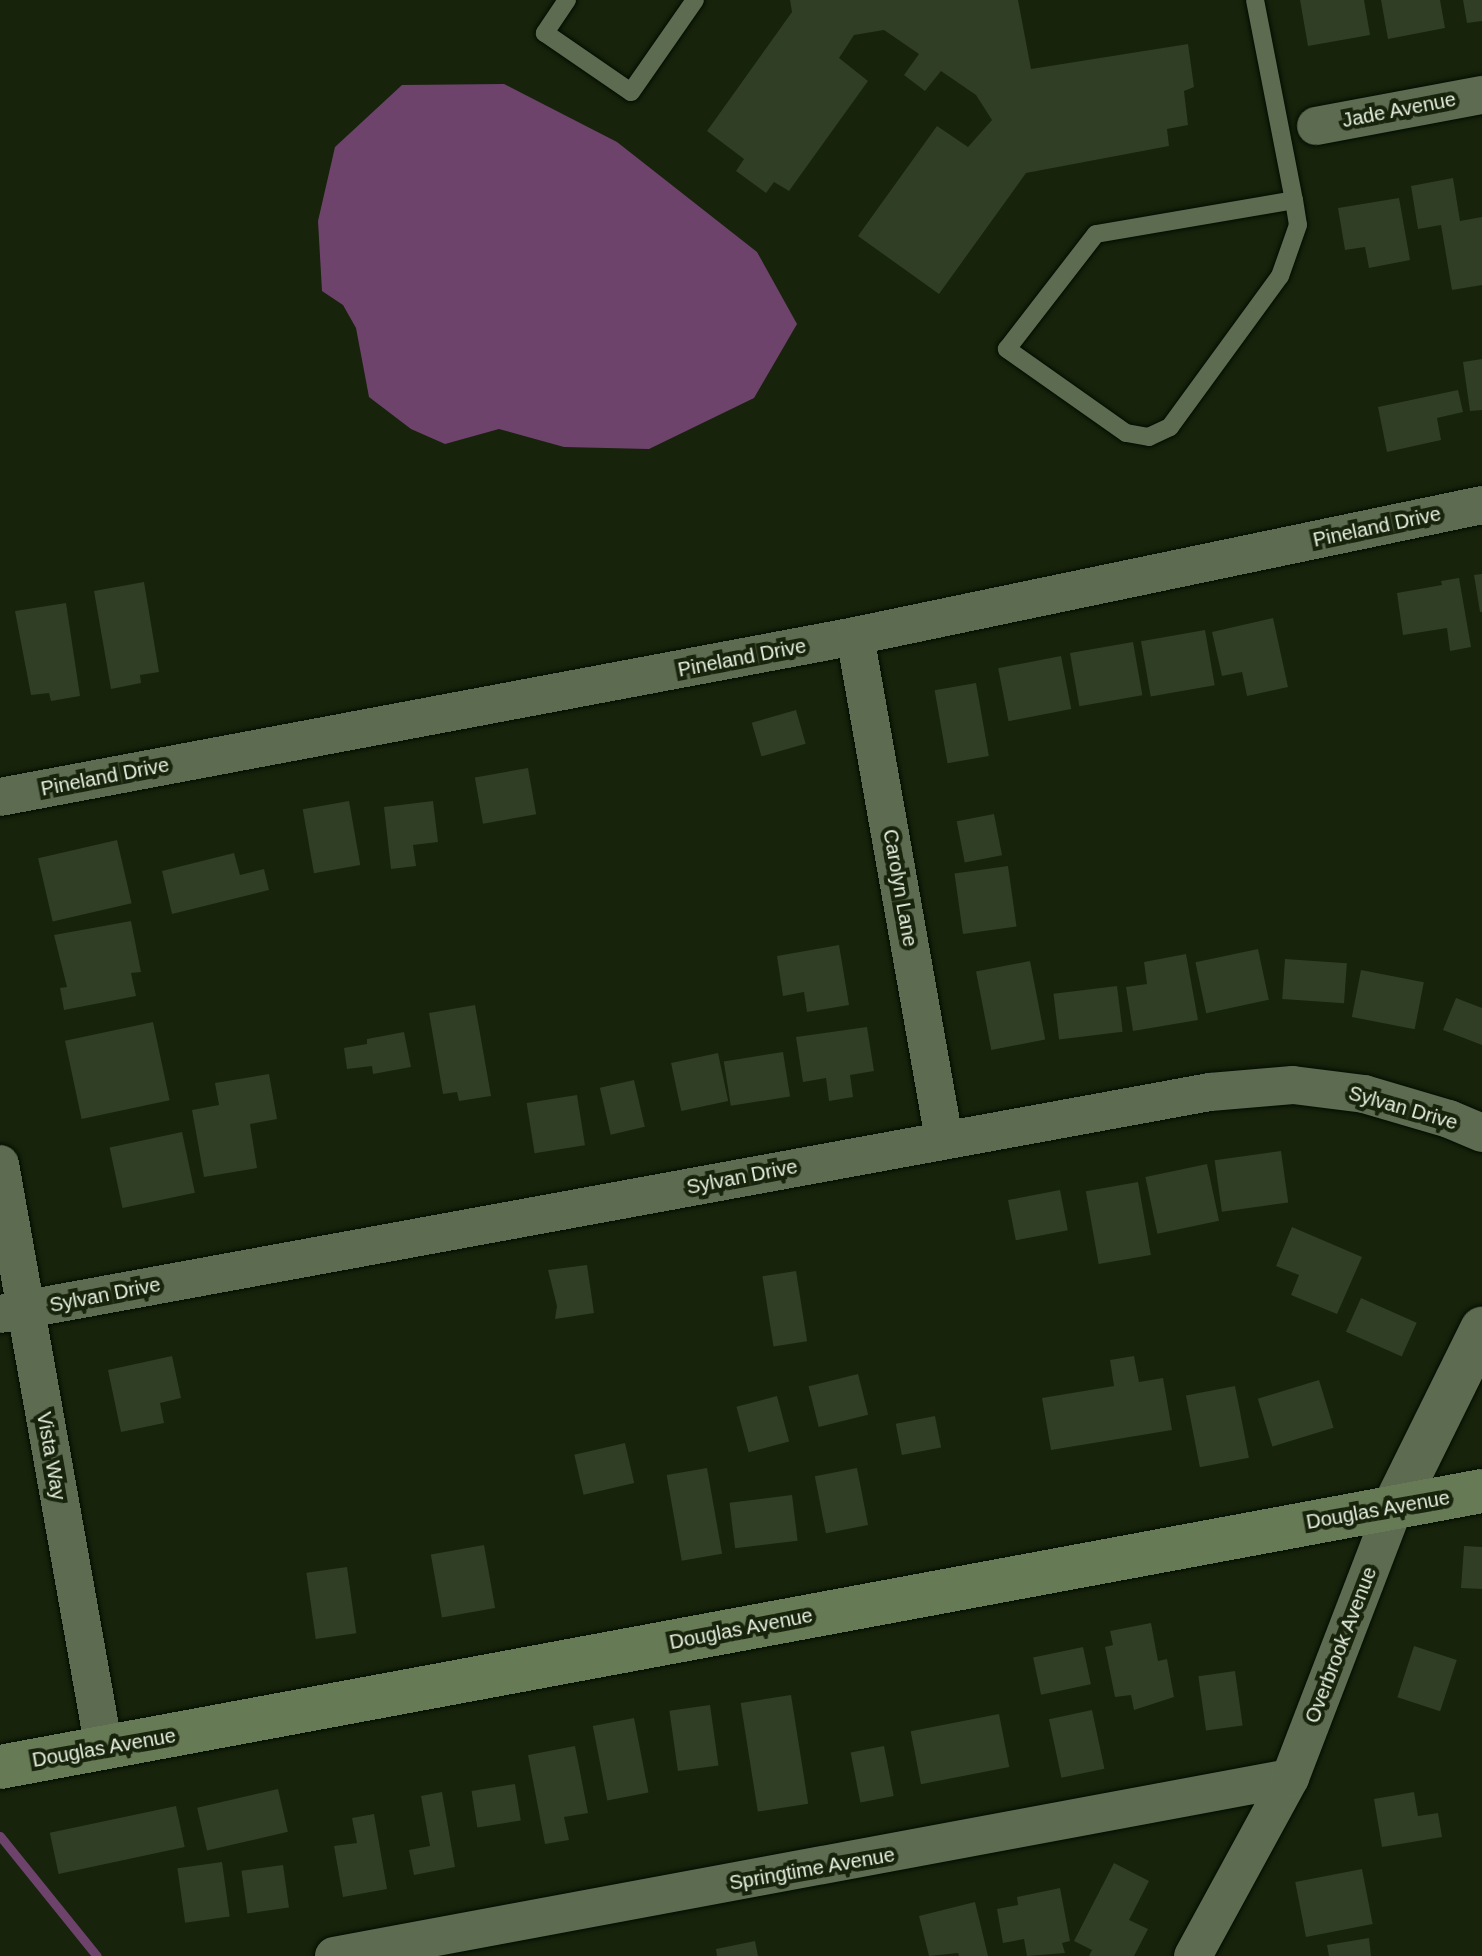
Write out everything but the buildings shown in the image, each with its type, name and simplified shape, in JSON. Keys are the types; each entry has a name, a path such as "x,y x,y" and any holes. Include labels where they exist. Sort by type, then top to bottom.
{"main road":[{"name":"Douglas Avenue","path":"0,1767 1482,1491"}],"street":[{"name":"Jade Avenue","path":"1316,126 1482,95"},
{"name":"Pineland Drive","path":"0,797 855,636 1482,505"},
{"name":"Carolyn Lane","path":"855,636 944,1139"},
{"name":"Sylvan Drive","path":"13,1312 1210,1092 1293,1085 1364,1094 1449,1119 1482,1133"},
{"name":"Vista Way","path":"0,1164 13,1312 104,1749"},
{"name":"Overbrook Avenue","path":"1193,1956 1290,1778 1394,1507 1482,1329"},
{"name":"Springtime Avenue","path":"337,1956 1290,1778"}],"lane":[{"path":"567,0 545,33 631,92 695,0"},
{"path":"1255,0 1294,200 1298,225 1280,276 1170,427 1149,437 1126,433 1007,349 1096,234 1294,200"}],"shaded area":[{"path":"504,84 617,142 757,252 797,324 754,398 649,449 564,447 499,429 445,444 411,429 369,397 356,328 343,305 322,291 318,221 335,147 402,85"}],"waterway":[{"path":"0,1836 97,1956"}]}
